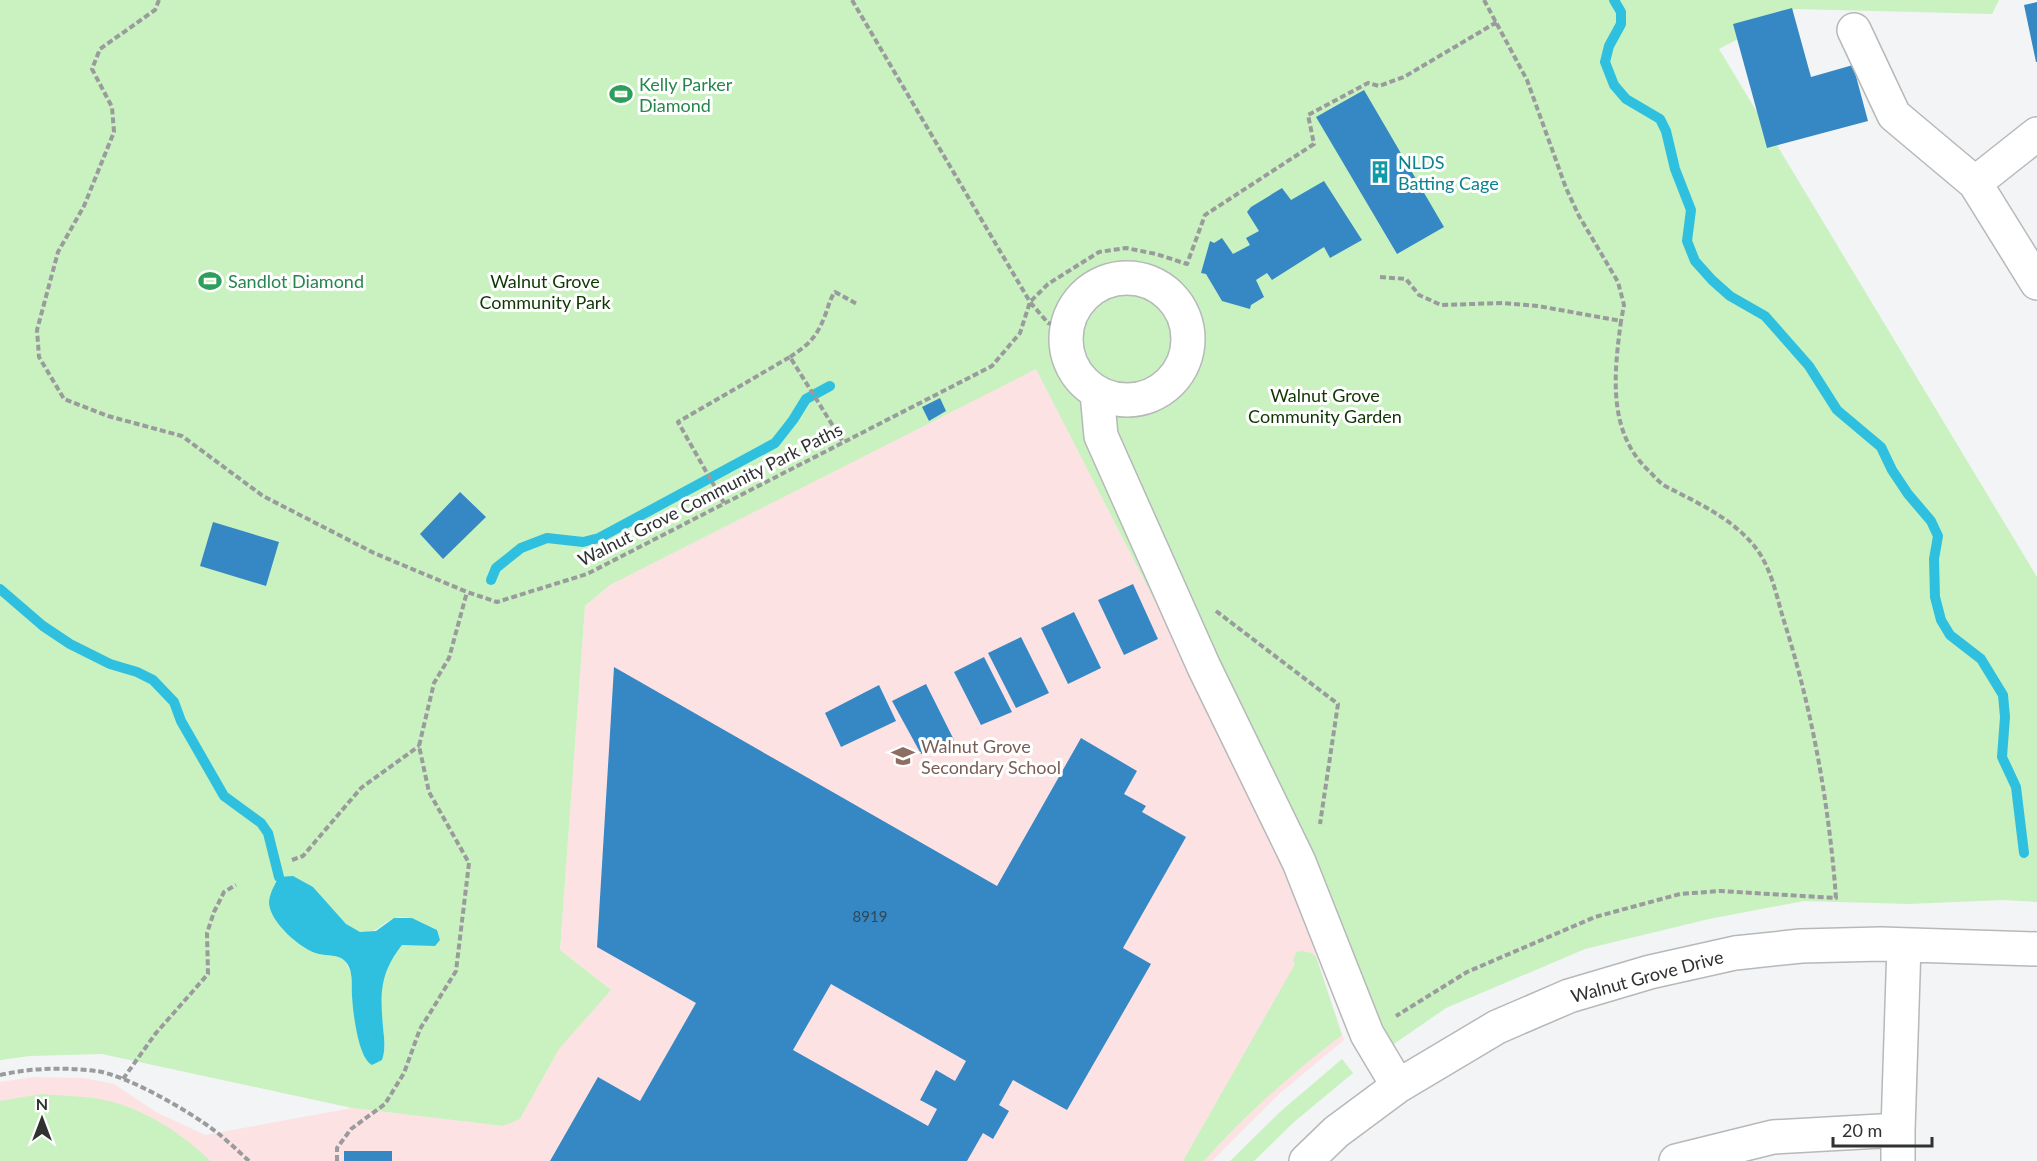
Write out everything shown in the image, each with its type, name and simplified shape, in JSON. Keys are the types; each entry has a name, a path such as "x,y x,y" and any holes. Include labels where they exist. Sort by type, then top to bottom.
{"street":[{"path":"1854,30 1894,115 1975,183 2037,283"},
{"path":"1975,183 2037,134"},
{"path":"1121,278 1141,279 1159,286 1174,299 1185,316 1189,335 1187,355 1179,373 1167,387 1151,397 1133,401 1114,400 1097,393 1071,366 1065,347 1066,327 1073,309 1085,294 1102,283 1121,278"},
{"path":"1097,393 1101,436 1182,620 1299,862 1367,1034 1398,1086"},
{"path":"1676,1161 1773,1137 1898,1145 1904,945"},
{"name":"Walnut Grove Drive","path":"1306,1161 1336,1132 1398,1086 1497,1027 1569,996 1650,972 1746,952 1801,946 1904,945 2037,949"}],"path":[{"name":"Walnut Grove Community Park Paths","path":"159,0 155,10 100,49 92,69 112,107 114,132 84,206 58,252 37,330 39,357 64,399 108,416 182,436 263,496 374,553 466,592 497,602 587,574 992,366 1020,333 1030,302 1048,284 1100,252 1126,248 1156,254 1186,264 1205,215 1314,144 1308,115 1368,83 1379,86 1404,77 1497,22"},
{"path":"852,0 1030,302 1048,323 1066,327"},
{"path":"1367,1034 1467,972 1594,917 1680,894 1720,891 1836,898 1826,808 1807,701 1797,659 1769,574 1760,555 1746,537 1710,509 1666,487 1644,466 1621,432 1616,394 1617,356 1624,305 1618,282 1579,216 1566,188 1527,80 1485,0"},
{"path":"1380,277 1406,279 1419,295 1441,305 1503,303 1538,306 1621,321"},
{"path":"724,503 678,422 811,343 835,292 857,304"},
{"path":"790,357 843,442"},
{"path":"337,1161 337,1148 351,1129 385,1104 404,1073 420,1029 456,971 470,863 429,792 419,746 434,683 450,658 466,592"},
{"path":"1182,620 1209,606 1338,704 1315,855 1299,862"},
{"path":"292,860 303,856 361,788 419,746"},
{"path":"123,1079 156,1033 208,974 207,933 224,892 236,885"},
{"path":"0,1075 30,1068 98,1071 123,1079 158,1096 215,1131 249,1161"}],"shaded area":[{"name":"Walnut Grove Secondary School","path":"1036,368 1179,648 1286,865 1344,1040 1279,1094 1212,1161 0,1161 0,1082 33,1077 84,1078 114,1084 156,1112 205,1135 352,1108 503,1126 520,1119 559,1049 610,990 560,950 585,606 610,585"}],"green space":[{"name":"Walnut Grove Community Park","path":"0,0 1999,0 1992,14 1795,9 1719,49 2037,577 2037,902 2002,900 1909,904 1804,901 1709,919 1585,949 1446,1008 1365,1064 1286,865 1179,648 1036,369 610,585 585,606 560,950 611,990 559,1049 520,1119 503,1126 352,1108 102,1054 30,1056 0,1060","holes":["313,887 347,925 360,932 374,931 393,919 404,917 437,930 440,940 402,945 385,970 381,993 385,1049 358,1036 351,973 345,961 337,956"]},
{"path":"1296,952 1312,953 1316,957 1342,1035 1270,1095 1204,1161 1183,1161 1295,964 1293,961"},
{"path":"1342,1059 1353,1073 1294,1122 1254,1161 1230,1161 1281,1111"},
{"path":"41,1094 101,1099 120,1104 156,1120 179,1135 210,1161 0,1161 0,1101"}],"water":[{"path":"293,876 313,887 346,924 360,932 376,931 394,918 412,918 437,930 440,940 435,946 402,945 389,965 382,993 384,1051 382,1060 372,1065 363,1054 357,1034 351,973 348,965 339,957 319,954 304,947 288,934 271,910 270,896 279,877"}],"building":[{"path":"2037,2 2037,62 2036,62 2024,5"},
{"path":"1792,8 1811,77 1853,65 1868,121 1767,148 1733,24"},
{"name":"NLDS Batting Cage","path":"1364,90 1444,227 1397,254 1316,117"},
{"path":"1324,181 1362,240 1330,258 1324,247 1272,280 1267,273 1256,280 1264,297 1251,305 1250,309 1222,301 1206,274 1201,273 1210,241 1214,243 1222,238 1233,254 1250,245 1246,238 1259,231 1247,212 1251,207 1282,188 1291,200"},
{"path":"940,398 946,411 929,421 922,407"},
{"path":"460,492 486,517 443,559 420,534"},
{"path":"213,522 279,542 266,586 200,566"},
{"path":"1133,584 1158,639 1124,655 1098,600"},
{"path":"1074,612 1101,668 1068,684 1041,628"},
{"path":"1021,637 1049,693 1016,708 988,653"},
{"path":"984,657 1012,712 981,725 954,672"},
{"name":"Walnut Grove Secondary School","path":"614,667 997,886 1081,738 1137,771 1124,794 1146,806 1142,812 1186,837 1123,948 1151,964 1067,1110 1013,1080 999,1105 1009,1111 993,1139 983,1133 967,1161 550,1161 598,1077 640,1101 696,1003 597,947","holes":["831,984 966,1061 955,1081 936,1070 920,1100 937,1109 928,1126 793,1050"]},
{"path":"926,684 954,740 921,754 892,701"},
{"path":"879,685 896,721 841,747 825,713"},
{"path":"344,1151 392,1151 392,1161 344,1161"}],"waterway":[{"path":"1614,0 1621,12 1621,24 1609,46 1605,62 1614,85 1626,99 1660,119 1666,131 1675,169 1691,210 1687,241 1695,261 1730,296 1765,316 1809,366 1837,410 1881,447 1892,470 1908,494 1931,521 1938,536 1934,559 1935,597 1941,620 1950,635 1981,659 2003,695 2005,717 2002,757 2016,787 2024,853"},
{"path":"491,580 496,568 521,548 547,538 583,542 599,538 775,443 806,399 830,386"},
{"path":"0,589 43,626 70,644 110,664 137,672 153,680 174,702 181,721 224,796 261,823 268,833 279,877"}],"place":[{"name":"Kelly Parker Diamond","path":"621,94"},
{"name":"NLDS Batting Cage","path":"1380,172"},
{"name":"Sandlot Diamond","path":"210,281"},
{"name":"Walnut Grove Secondary School","path":"903,756"}],"park label":[{"name":"Walnut Grove Community Garden","path":"1325,405"}]}
